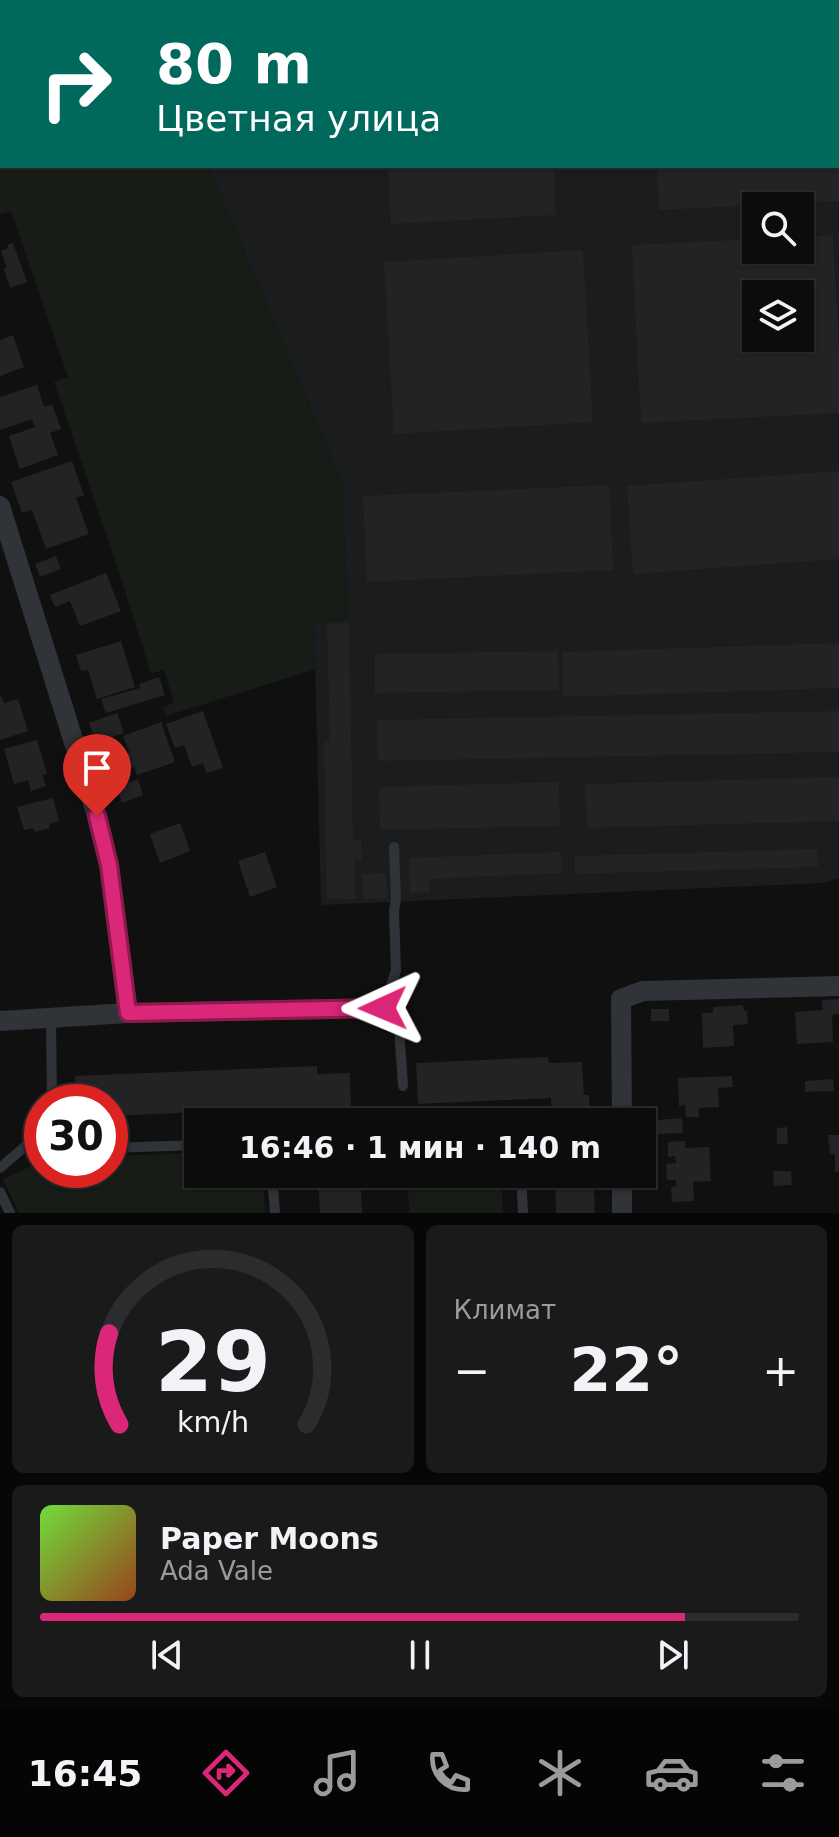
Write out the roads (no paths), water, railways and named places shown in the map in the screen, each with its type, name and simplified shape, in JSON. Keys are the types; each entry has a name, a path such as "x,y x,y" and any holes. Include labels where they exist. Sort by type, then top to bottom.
{"street":[{"path":"0,506 100,828 109,865 128,1013"},
{"path":"622,1108 621,999 643,991 839,986"},
{"path":"0,1021 128,1013 383,1008"},
{"path":"622,1188 622,1213"}],"lane":[{"path":"394,847 396,971 383,1008 399,1028 403,1086"},
{"path":"51,1019 52,1084"},
{"path":"128,1147 184,1145"},
{"path":"0,1168 24,1147"},
{"path":"273,1188 275,1213"},
{"path":"522,1188 523,1213"},
{"path":"0,1192 10,1213"}]}
